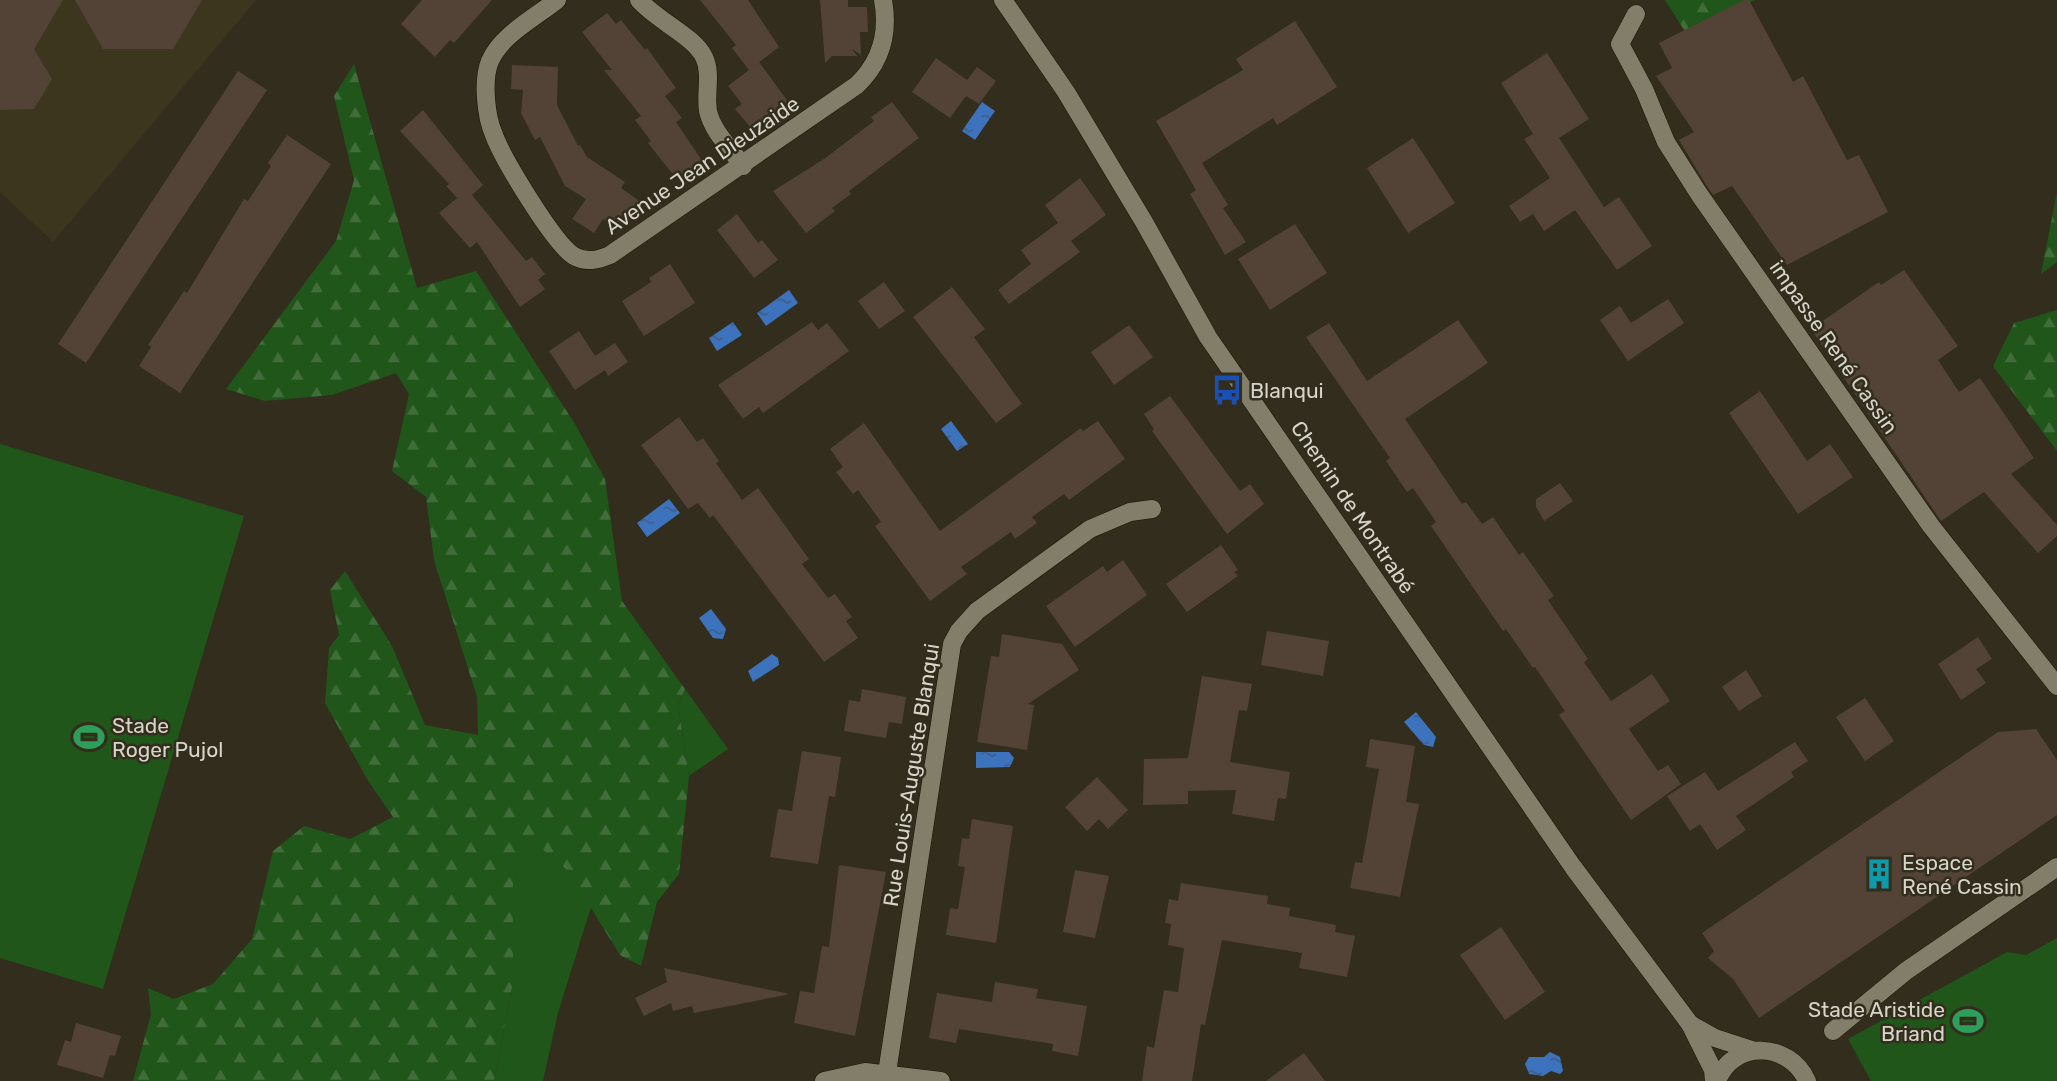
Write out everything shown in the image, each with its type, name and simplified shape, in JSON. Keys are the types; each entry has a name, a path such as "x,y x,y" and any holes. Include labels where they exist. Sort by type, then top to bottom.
{"street":[{"name":"Avenue Jean Dieuzaide","path":"557,0 498,49 489,62 486,82 493,135 564,249 581,259 600,259 610,255 837,101 871,72 885,31 883,0"},
{"path":"639,0 651,14 697,46 705,58 708,113 715,128 743,166"},
{"name":"Chemin de Montrabé","path":"1003,0 1066,92 1144,222 1208,337 1573,867 1689,1024 1713,1070 1715,1081"},
{"name":"impasse René Cassin","path":"1636,14 1620,44 1644,89 1666,142 1699,194 1931,526 2057,686"},
{"name":"Rue Louis-Auguste Blanqui","path":"887,1073 952,644 959,631 977,611 1090,529 1130,512 1152,509"},
{"path":"1833,1031 1906,971 2057,867"},
{"name":"Chemin de Montrabé","path":"1689,1024 1715,1038 1752,1050 1782,1054 1798,1065 1807,1081"},
{"path":"1715,1081 1728,1063 1752,1050"},
{"path":"824,1081 865,1072 941,1081"}],"shaded area":[{"path":"0,0 256,0 53,242 0,192"}],"green space":[{"path":"1665,0 1755,0 1686,33"},
{"path":"354,64 417,288 476,271 575,424 605,479 622,601 685,689 678,705 689,776 679,874 657,902 641,966 620,955 568,871 534,842 513,879 513,982 494,1081 133,1081 151,1014 148,988 174,999 213,984 252,939 273,851 304,826 350,839 393,817 367,779 325,703 329,648 339,635 330,590 345,571 392,646 425,725 478,735 477,697 434,560 426,497 392,471 409,394 396,373 332,395 265,401 226,389 336,241 354,180 334,96"},
{"path":"2057,192 2057,262 2041,274"},
{"path":"2057,310 2057,451 1993,366 2014,323"},
{"name":"Stade Roger Pujol","path":"0,444 244,516 103,989 0,958"},
{"path":"685,689 728,749 689,776 678,705"},
{"path":"534,841 568,871 591,907 558,1013 543,1081 494,1081 513,982 513,879"},
{"name":"Stade Aristide Briand","path":"2057,938 2057,1081 1871,1081 1848,1039 2007,952 2026,955"}],"water":[{"path":"982,102 995,111 975,140 962,131"},
{"path":"789,290 798,303 766,326 757,313"},
{"path":"733,322 742,335 717,351 709,338"},
{"path":"951,421 968,444 957,451 941,429"},
{"path":"669,499 680,513 647,537 637,523"},
{"path":"711,609 726,629 723,639 713,638 699,618"},
{"path":"772,654 778,658 779,665 753,682 748,671"},
{"path":"1416,712 1436,737 1433,747 1424,745 1404,722"},
{"path":"976,752 1009,752 1014,758 1010,767 976,768"},
{"path":"1550,1052 1560,1057 1563,1071 1560,1074 1551,1071 1543,1076 1529,1074 1525,1064 1529,1057 1544,1057"}],"building":[{"path":"0,0 63,0 34,49 52,79 34,109 0,110"},
{"path":"75,0 202,0 173,49 103,49"},
{"path":"422,0 492,0 454,43 450,40 435,57 401,24"},
{"path":"700,0 748,0 779,47 749,70 732,48 736,45"},
{"path":"820,0 848,0 848,7 867,7 868,32 860,32 861,55 852,49 857,56 832,56 825,63"},
{"path":"1744,0 1749,0 1793,82 1803,76 1847,160 1859,155 1888,212 1787,265 1732,186 1713,195 1708,188 1679,140 1694,132 1656,76 1672,68 1659,43"},
{"path":"607,13 616,24 621,20 645,50 647,48 676,88 665,96 682,118 676,122 707,168 683,187 648,143 651,141 635,120 641,116 604,70 612,70 582,32"},
{"path":"1295,21 1337,87 1277,125 1273,118 1202,163 1228,205 1223,208 1246,242 1225,255 1190,194 1196,190 1156,121 1243,70 1236,59"},
{"path":"1547,53 1589,119 1559,138 1604,207 1619,197 1652,246 1617,270 1575,210 1544,231 1533,214 1520,222 1509,206 1550,178 1524,139 1533,134 1501,83"},
{"path":"936,58 967,80 977,67 996,81 979,104 966,96 950,118 912,92"},
{"path":"759,62 795,111 773,128 766,118 752,129 735,109 742,104 728,86"},
{"path":"512,65 558,67 557,105 578,146 580,145 587,157 625,182 621,188 641,202 622,231 603,219 594,233 572,219 586,199 565,186 540,137 535,140 521,113 523,90 511,89"},
{"path":"238,71 267,90 86,363 58,344"},
{"path":"892,102 919,138 849,191 851,194 832,208 835,211 806,233 773,191 824,159 874,121 871,117"},
{"path":"423,110 483,185 472,195 526,261 532,257 545,274 538,280 545,289 520,307 477,242 470,248 439,213 457,198 446,186 449,184 400,131"},
{"path":"287,135 331,164 180,393 139,366 151,347 148,345 184,291 187,293 244,199 248,201 271,166 268,163"},
{"path":"1413,138 1455,203 1408,233 1367,168"},
{"path":"1080,178 1106,215 1071,241 1080,252 1009,304 998,290 1031,264 1021,250 1058,223 1045,205"},
{"path":"737,214 758,243 762,240 778,260 754,278 717,230"},
{"path":"1295,224 1327,273 1270,310 1238,259"},
{"path":"670,264 695,303 644,336 622,301 651,282 649,278"},
{"path":"1904,270 1958,346 1938,360 1959,392 1980,378 2034,458 2011,474 2057,525 2057,536 2038,553 1984,492 1941,521 1811,329 1879,282 1881,285"},
{"path":"884,282 905,311 879,329 858,301"},
{"path":"952,287 985,329 974,337 1022,404 996,423 913,317"},
{"path":"1668,299 1684,323 1628,361 1600,320 1620,306 1631,323"},
{"path":"1458,320 1488,363 1405,419 1462,504 1466,502 1482,524 1493,517 1519,555 1523,552 1554,596 1548,600 1588,659 1584,662 1611,701 1652,674 1670,701 1629,729 1658,771 1668,765 1681,784 1631,820 1559,715 1565,711 1506,629 1503,631 1431,526 1436,522 1413,488 1407,492 1386,461 1390,458 1306,337 1329,323 1367,381"},
{"path":"812,322 818,330 827,323 849,351 763,413 759,407 743,419 718,385"},
{"path":"1129,325 1153,357 1114,385 1091,352"},
{"path":"579,331 595,356 615,343 628,362 608,376 605,370 575,390 549,351"},
{"path":"1760,391 1807,461 1830,444 1853,477 1798,514 1729,413"},
{"path":"1170,396 1240,491 1250,484 1264,504 1227,534 1152,431 1154,429 1144,414"},
{"path":"679,417 697,442 703,438 719,461 716,463 742,500 758,488 809,559 802,564 828,598 835,594 852,617 846,621 858,638 824,662 713,515 710,518 698,503 688,509 641,445"},
{"path":"1098,421 1125,459 1069,500 1064,494 1032,517 1037,523 1015,539 1011,532 961,567 967,574 930,601 875,526 881,522 858,490 853,494 836,472 843,467 830,449 864,423 940,531 1081,428 1083,431"},
{"path":"1560,483 1573,501 1544,521 1536,507 1536,499"},
{"path":"1221,545 1238,570 1234,572 1238,576 1187,612 1166,584"},
{"path":"1123,560 1147,595 1075,647 1046,606 1103,566 1107,572"},
{"path":"1267,631 1329,641 1323,676 1261,665"},
{"path":"1002,634 1062,644 1079,670 1028,704 1034,705 1027,750 977,742 991,656 999,657"},
{"path":"1978,637 1992,659 1976,669 1986,683 1961,700 1938,664"},
{"path":"1746,670 1762,696 1739,711 1722,687"},
{"path":"1202,676 1252,684 1247,711 1239,710 1230,762 1290,772 1286,799 1278,798 1274,821 1232,814 1236,790 1188,791 1188,804 1143,805 1144,759 1188,758"},
{"path":"862,689 906,697 902,724 889,722 886,738 844,731 849,700 860,702"},
{"path":"1865,698 1894,741 1865,761 1836,717"},
{"name":"Espace René Cassin","path":"2036,729 2057,760 2057,815 1759,1018 1733,979 1708,958 1714,951 1702,933 1998,732"},
{"path":"1370,739 1415,746 1406,802 1419,804 1400,897 1350,888 1355,862 1362,863 1379,769 1366,767"},
{"path":"1795,742 1808,761 1791,772 1794,777 1736,816 1746,830 1717,850 1700,824 1690,831 1667,796 1705,772 1718,791"},
{"path":"802,751 841,757 835,797 829,796 818,864 770,857 778,809 792,811"},
{"path":"1097,777 1128,810 1108,829 1099,819 1087,831 1065,807"},
{"path":"972,819 1013,826 996,943 946,935 950,908 958,909 965,867 958,866 962,838 969,839"},
{"path":"839,865 886,872 855,1036 794,1023 800,991 814,993 822,946 829,947"},
{"path":"1075,870 1109,876 1095,938 1063,932"},
{"path":"1181,883 1268,896 1267,904 1290,908 1289,916 1336,925 1335,932 1355,936 1347,977 1299,968 1302,953 1222,940 1205,1025 1201,1024 1192,1081 1142,1081 1147,1046 1154,1048 1164,990 1178,992 1184,948 1168,945 1171,924 1165,923 1169,899 1178,901"},
{"path":"1501,927 1545,992 1505,1020 1460,955"},
{"path":"664,968 790,994 694,1013 692,1006 673,1011 671,1003 644,1016 635,998 667,982"},
{"path":"995,982 1038,989 1036,998 1087,1006 1078,1056 1052,1051 1053,1044 959,1029 956,1043 929,1038 937,993 992,1002"},
{"path":"76,1023 121,1036 115,1056 110,1055 103,1078 57,1065 65,1040 71,1042"},
{"path":"1304,1053 1325,1081 1266,1081"}],"place":[{"name":"Blanqui","path":"1227,390"},
{"name":"Stade Roger Pujol","path":"89,737"},
{"name":"Espace René Cassin","path":"1879,874"},
{"name":"Stade Aristide Briand","path":"1968,1021"}]}
